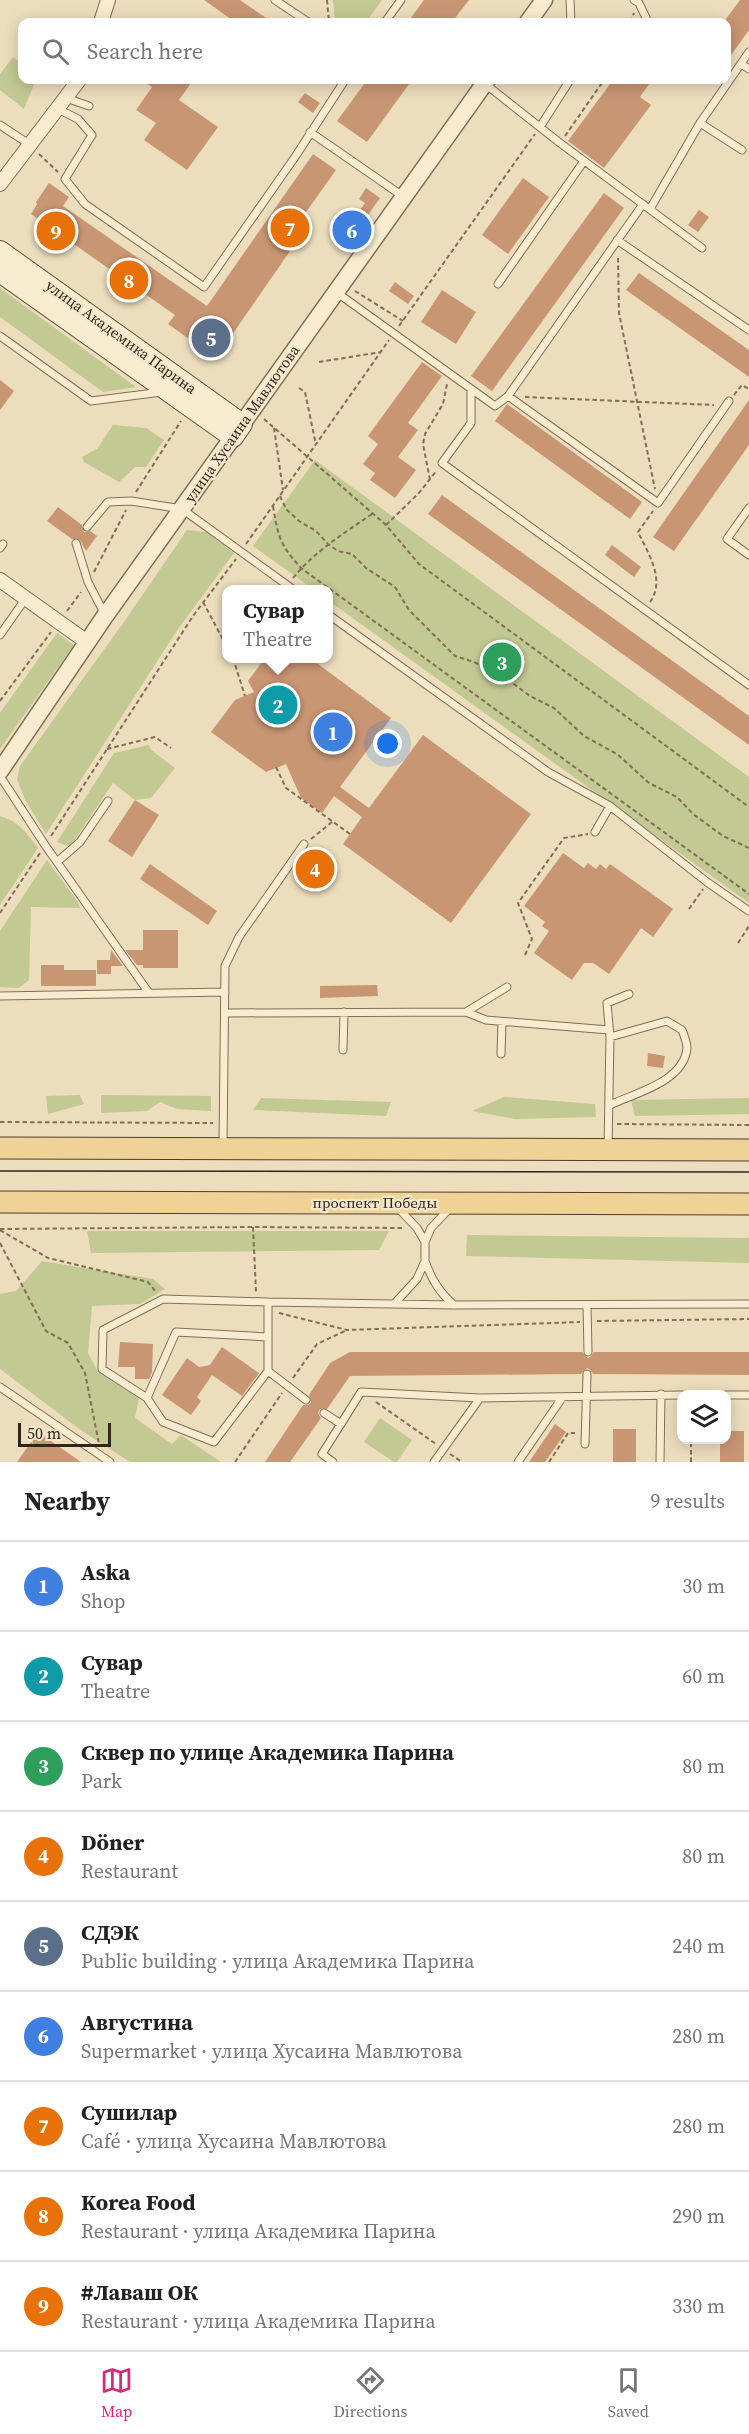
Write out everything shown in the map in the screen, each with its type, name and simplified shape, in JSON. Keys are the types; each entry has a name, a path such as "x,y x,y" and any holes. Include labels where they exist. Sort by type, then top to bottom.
{"main road":[{"name":"улица Академика Парина","path":"0,251 238,430"},
{"name":"улица Академика Парина","path":"0,272 168,391 238,430"},
{"path":"0,1148 749,1149"},
{"name":"проспект Победы","path":"0,1202 749,1204"}],"street":[{"path":"102,18 108,0"},
{"path":"531,18 544,0"},
{"path":"0,184 76,84"},
{"name":"улица Хусаина Мавлютова","path":"0,774 105,616 484,84"},
{"path":"0,580 87,642"}],"lane":[{"path":"275,0 302,18"},
{"path":"388,18 401,0"},
{"path":"570,0 571,18"},
{"path":"634,0 639,3 646,18"},
{"path":"731,76 749,52"},
{"path":"741,64 749,69"},
{"path":"62,103 92,135 65,178 85,204 204,287 342,84"},
{"path":"490,84 560,143 702,248"},
{"path":"540,127 567,84"},
{"path":"650,209 725,84"},
{"path":"62,103 89,106"},
{"path":"700,123 742,150"},
{"path":"0,125 29,144"},
{"path":"310,132 404,197"},
{"path":"498,284 584,161"},
{"path":"336,292 395,332 495,406 508,396 643,204"},
{"path":"617,240 749,330"},
{"path":"0,336 91,401 168,391"},
{"path":"471,389 471,423 442,463 749,685"},
{"path":"508,396 658,503 727,404"},
{"path":"87,527 108,502 131,501 182,509 287,585"},
{"path":"749,508 727,539 749,555"},
{"path":"76,543 88,582 105,616"},
{"path":"0,634 26,598"},
{"path":"333,618 548,772 610,806 707,882 749,911"},
{"path":"0,774 45,845 149,993"},
{"path":"57,862 80,842 108,801"},
{"path":"595,832 610,806"},
{"path":"223,1149 225,966 239,937 304,844"},
{"path":"465,1012 507,987"},
{"path":"0,996 225,992"},
{"path":"608,1149 610,1105 607,1003 629,994"},
{"path":"343,1050 344,1012"},
{"path":"225,1013 465,1012 486,1020 609,1034 667,1021 682,1030 687,1047 681,1065 667,1079 610,1105"},
{"path":"501,1054 502,1022"},
{"path":"392,1203 408,1217 425,1242"},
{"path":"454,1305 441,1293 432,1280 425,1261 425,1242 431,1228 455,1203"},
{"path":"394,1304 412,1286 425,1261"},
{"path":"268,1302 268,1371 214,1442 163,1422 147,1398 102,1369 103,1330 163,1299 454,1305 749,1304"},
{"path":"587,1305 588,1352"},
{"path":"147,1398 176,1332 268,1337"},
{"path":"268,1371 306,1400"},
{"path":"585,1444 587,1374"},
{"path":"0,1387 110,1462"},
{"path":"333,1462 322,1454 362,1392 480,1398 677,1395"},
{"path":"660,1462 661,1394"},
{"path":"731,1395 749,1395"},
{"path":"434,1462 480,1398"},
{"path":"518,1462 562,1398"},
{"path":"324,1413 341,1424"}],"path":[{"path":"327,0 329,18"},
{"path":"560,143 601,84"},
{"path":"0,913 203,602 241,552 540,127"},
{"path":"29,144 65,178"},
{"path":"617,240 619,313 658,503 638,532 654,565 656,593 645,610"},
{"path":"355,291 403,321"},
{"path":"319,362 381,352"},
{"path":"430,480 423,444 425,434 443,404 449,372"},
{"path":"508,396 727,404 742,385 749,389"},
{"path":"299,388 305,392 316,445"},
{"path":"0,701 88,582 131,501 184,416"},
{"path":"262,417 386,525 419,564 749,807"},
{"path":"274,428 283,490"},
{"path":"386,525 419,493 442,463"},
{"path":"279,496 292,515 316,531 328,544 338,551 352,554 366,568 395,587 409,610 442,640 455,656 474,662 507,679 530,696 554,708 584,736 617,754 649,783 677,797 693,814 723,836 749,848"},
{"path":"273,505 277,530 284,549 301,568 324,585"},
{"path":"301,568 328,544 372,514"},
{"path":"333,591 749,894"},
{"path":"203,602 222,638"},
{"path":"234,663 244,696"},
{"path":"107,748 155,737 171,748"},
{"path":"276,768 286,788 350,834"},
{"path":"304,844 332,822"},
{"path":"525,955 532,939 518,903 564,838 595,832"},
{"path":"315,888 332,863"},
{"path":"689,909 707,882"},
{"path":"738,943 749,926"},
{"path":"0,1122 213,1123"},
{"path":"617,1124 749,1125"},
{"path":"253,1227 257,1301"},
{"path":"0,1230 405,1228"},
{"path":"0,1230 48,1258 148,1282 163,1299"},
{"path":"0,1243 46,1331 68,1343 85,1373 102,1456"},
{"path":"268,1302 279,1313 347,1330 749,1319"},
{"path":"362,1392 462,1462"},
{"path":"549,1462 568,1432 586,1433"},
{"path":"691,1444 691,1462"}],"green space":[{"path":"333,0 382,0 369,18 335,18"},
{"path":"13,57 18,61 18,84 34,84 24,109 0,90 0,74"},
{"path":"0,288 136,387 103,392 0,317"},
{"path":"113,425 146,428 164,440 146,467 135,467 119,482 84,462 82,457 97,449"},
{"path":"315,460 749,777 749,903 333,604 333,585 307,585 253,546"},
{"path":"187,530 206,532 234,553 176,632 46,834 25,800 17,779 20,766"},
{"path":"57,633 74,645 0,749 0,713"},
{"path":"149,745 151,750 175,768 151,798 135,800 113,783 70,847 57,842 114,753"},
{"path":"0,816 17,824 38,848 0,905"},
{"path":"47,860 80,908 31,907 29,980 19,988 0,987 0,931"},
{"path":"80,1095 84,1104 48,1114 46,1096"},
{"path":"101,1095 211,1096 211,1111 177,1109 160,1102 147,1111 101,1113"},
{"path":"504,1097 595,1104 596,1117 515,1119 472,1111"},
{"path":"261,1098 391,1102 386,1116 253,1110"},
{"path":"749,1098 749,1114 635,1116 631,1100"},
{"path":"87,1231 389,1231 379,1250 91,1253"},
{"path":"467,1235 749,1238 749,1263 466,1256"},
{"path":"42,1261 153,1279 165,1289 140,1304 92,1306 88,1353 97,1370 139,1398 135,1418 172,1444 181,1435 221,1462 130,1462 82,1431 0,1369 0,1294 16,1291"},
{"path":"380,1418 412,1440 397,1462 364,1442"}],"building":[{"path":"204,0 240,0 266,18 229,18"},
{"path":"424,0 469,0 455,18 411,18"},
{"path":"740,0 749,0 749,30 731,55 731,18 727,18"},
{"path":"147,84 190,84 179,100 218,127 187,170 144,140 156,123 136,110 152,87"},
{"path":"364,84 409,84 367,142 337,121"},
{"path":"610,84 649,84 640,97 651,105 604,168 568,141"},
{"path":"305,93 320,103 313,113 298,102"},
{"path":"313,154 336,170 289,236 297,241 216,358 168,324 175,315 31,214 49,183 69,197 63,206 207,306"},
{"path":"523,178 549,197 508,254 482,235"},
{"path":"366,188 380,198 348,243 340,238 365,203 359,199"},
{"path":"604,193 624,208 492,391 471,376"},
{"path":"699,210 709,217 698,232 688,225"},
{"path":"639,273 749,350 749,377 626,290"},
{"path":"395,282 414,296 408,304 389,291"},
{"path":"442,290 476,312 456,344 421,322"},
{"path":"422,362 442,376 408,423 418,430 398,457 416,470 395,498 370,480 375,473 363,464 378,444 368,436"},
{"path":"0,380 14,391 0,410"},
{"path":"749,400 749,445 674,551 653,537"},
{"path":"507,404 642,502 630,519 495,421"},
{"path":"442,495 749,716 749,745 428,514"},
{"path":"58,507 82,525 84,532 90,531 97,536 86,551 79,539 72,539 47,521"},
{"path":"612,545 641,567 634,577 605,555"},
{"path":"261,663 317,663 391,718 340,787 369,808 423,735 531,814 451,923 343,844 362,817 334,796 322,813 301,798 286,764 266,772 211,732 235,700 254,692 248,681"},
{"path":"135,800 159,815 132,857 108,841"},
{"path":"563,853 584,868 588,863 596,869 600,864 606,869 610,864 673,909 653,937 641,928 609,974 593,963 584,963 572,980 534,953 549,931 542,926 545,922 524,906"},
{"path":"150,864 217,911 208,925 140,879"},
{"path":"143,930 178,930 178,968 143,968 143,965 137,965 125,950 143,950"},
{"path":"111,950 123,966 111,966 111,974 97,974 97,960 110,960"},
{"path":"41,965 64,965 64,970 96,970 96,986 41,986"},
{"path":"377,985 378,996 320,998 320,986"},
{"path":"648,1053 665,1056 663,1068 647,1066"},
{"path":"120,1342 153,1344 152,1372 149,1379 135,1379 135,1367 118,1367"},
{"path":"222,1347 259,1373 242,1396 212,1375 197,1397 201,1401 191,1415 162,1395 187,1358 199,1367 210,1365"},
{"path":"350,1352 582,1352 588,1358 594,1352 749,1352 749,1375 593,1374 587,1368 581,1374 350,1376 327,1409 320,1409 318,1413 321,1418 290,1462 265,1462 303,1405 311,1403 309,1395 330,1363"},
{"path":"555,1424 566,1432 545,1462 529,1462"},
{"path":"613,1429 636,1429 636,1462 613,1462"},
{"path":"731,1431 744,1431 744,1462 720,1462 720,1444 731,1444"},
{"path":"38,1432 81,1462 17,1462"}],"tram line":[{"path":"0,1171 749,1172"}],"place":[{"name":"Сушилар","path":"290,228"},
{"name":"Августина","path":"352,230"},
{"name":"#Лаваш ОК","path":"56,231"},
{"name":"Korea Food","path":"129,280"},
{"name":"СДЭК","path":"211,338"},
{"name":"Сквер по улице Академика Парина","path":"502,662"},
{"name":"Сувар","path":"278,705"},
{"name":"Aska","path":"333,732"},
{"name":"Döner","path":"315,869"}]}
